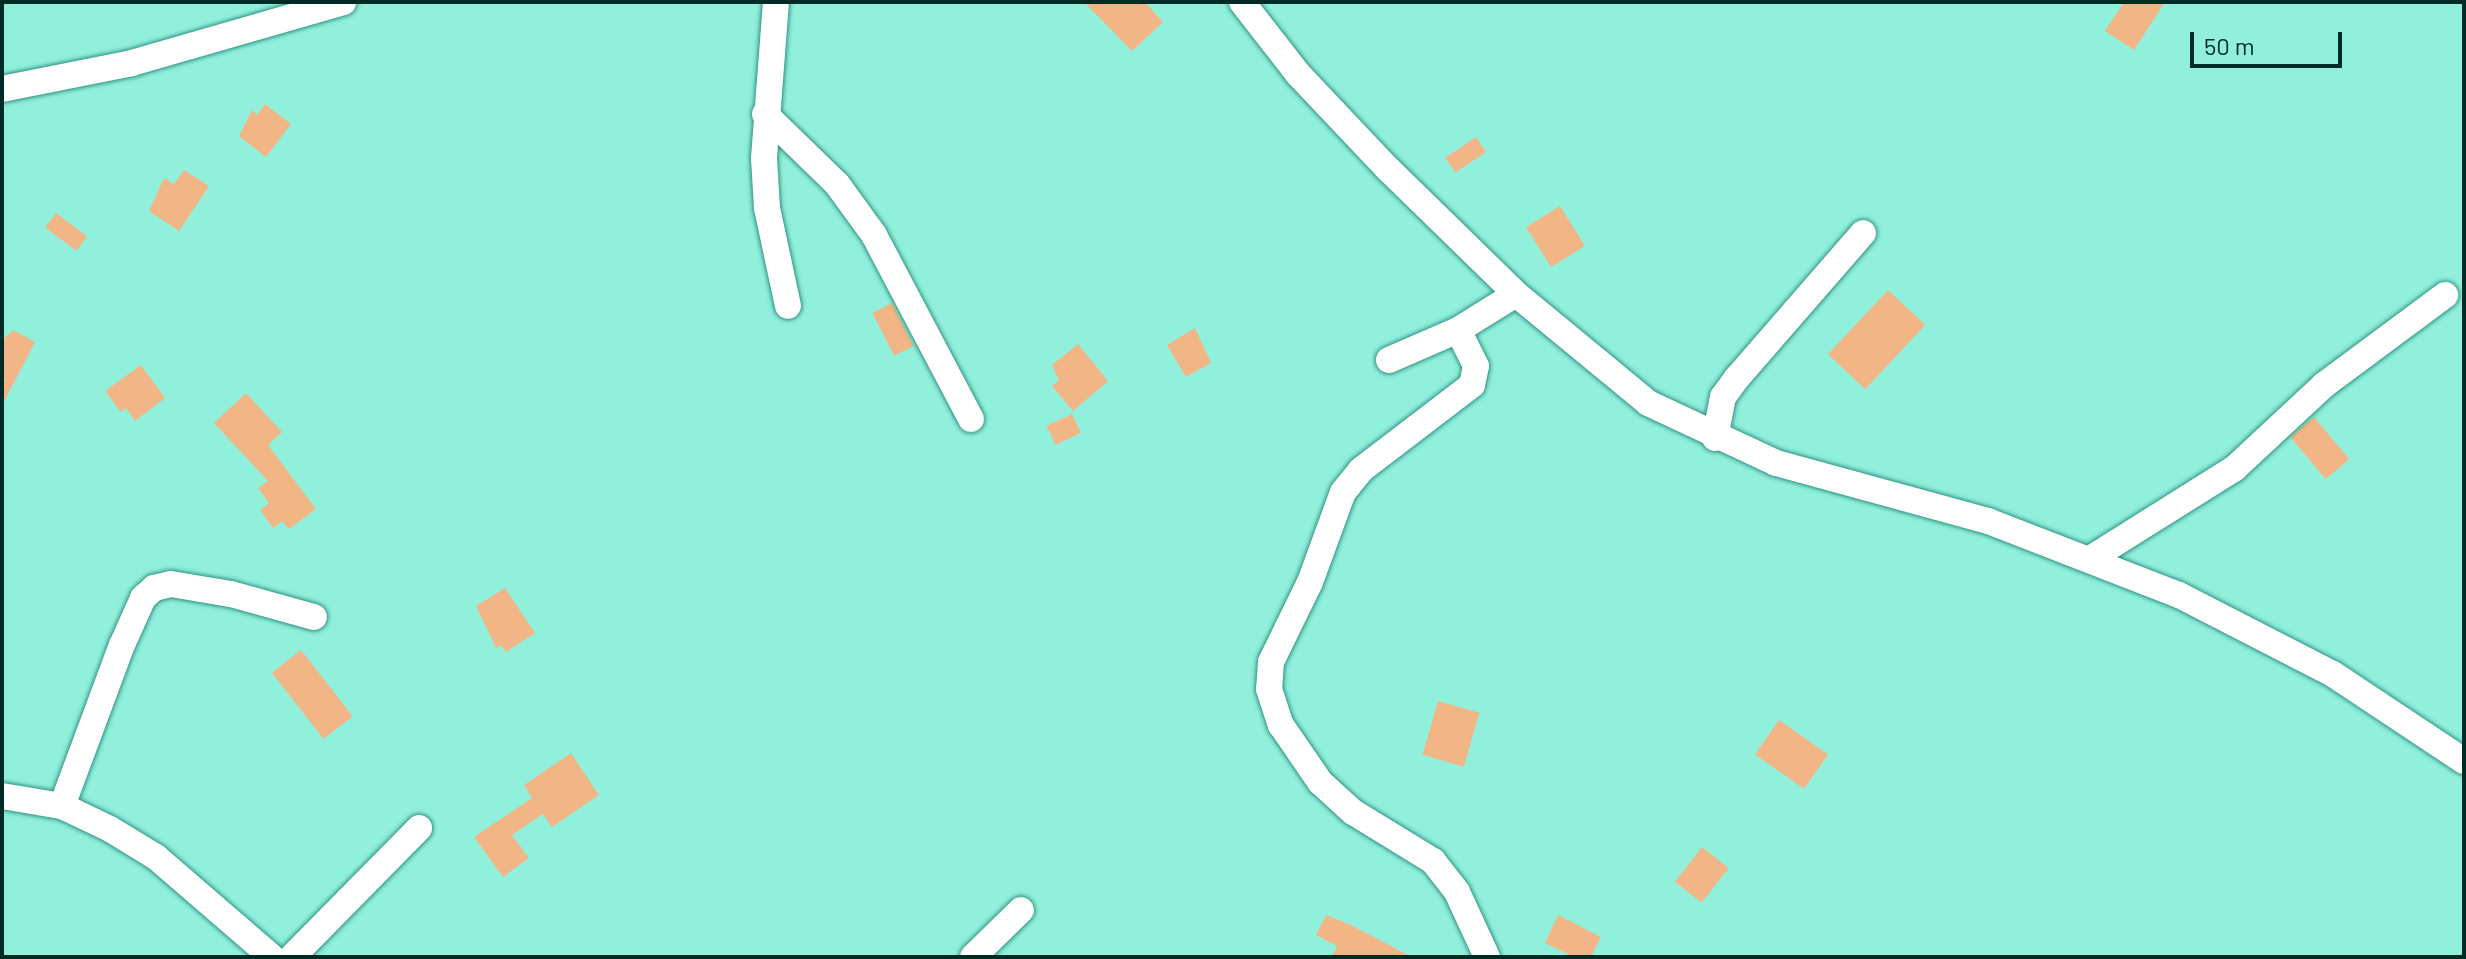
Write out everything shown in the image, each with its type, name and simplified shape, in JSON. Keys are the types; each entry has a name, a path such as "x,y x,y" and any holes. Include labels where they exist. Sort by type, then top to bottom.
{"street":[{"path":"2,89 132,63 343,2"},
{"path":"776,2 765,114 767,208 788,306"},
{"path":"1242,2 1298,74 1516,294 1648,403 1715,438 1776,463 1988,521 2179,595 2333,674 2461,754"},
{"path":"765,114 837,184 874,235 971,419"},
{"path":"1715,438 1730,387 1863,233"},
{"path":"1389,360 1458,330 1516,294"},
{"path":"2090,559 2235,468 2324,385 2445,295"},
{"path":"1458,330 1476,366 1472,385 1361,470 1343,492 1310,582 1271,662 1269,689 1281,725 1320,782 1353,812 1433,861 1478,930 1487,957"},
{"path":"62,806 122,645 143,598 154,588 171,584 231,594 314,617"},
{"path":"2,796 62,806 156,857 272,957"},
{"path":"292,957 419,828"},
{"path":"973,957 1021,910"}],"building":[{"path":"1084,2 1145,2 1163,22 1132,51"},
{"path":"2124,2 2165,2 2134,50 2105,31"},
{"path":"265,104 291,124 266,157 239,136 252,110 257,115"},
{"path":"1476,137 1486,152 1455,173 1445,158"},
{"path":"184,170 209,186 179,231 149,211 164,178 174,184"},
{"path":"1560,206 1585,246 1551,267 1526,227"},
{"path":"56,213 87,236 76,251 45,227"},
{"path":"1888,290 1925,325 1865,389 1828,354"},
{"path":"892,303 914,346 894,356 872,313"},
{"path":"1195,328 1211,363 1186,377 1167,345"},
{"path":"13,330 35,342 2,406 2,340"},
{"path":"1078,344 1108,381 1073,411 1052,386 1059,380 1052,365"},
{"path":"141,365 165,398 135,421 126,408 121,412 105,391"},
{"path":"246,393 282,432 268,445 316,509 289,529 282,521 273,528 260,510 269,503 258,488 268,481 214,423"},
{"path":"1072,414 1081,433 1055,445 1047,426"},
{"path":"2314,417 2349,459 2326,479 2290,437"},
{"path":"505,588 535,633 506,652 501,645 496,648 476,606"},
{"path":"301,650 353,716 324,739 272,673"},
{"path":"1438,701 1479,713 1464,767 1423,755"},
{"path":"1779,720 1828,754 1804,789 1755,754"},
{"path":"571,753 599,795 552,827 543,814 512,835 529,858 503,877 474,837 532,798 524,785"},
{"path":"1702,847 1729,868 1702,903 1675,882"},
{"path":"1326,915 1412,957 1332,957 1337,946 1316,935"},
{"path":"1558,915 1601,937 1591,957 1574,957 1545,943"}]}
